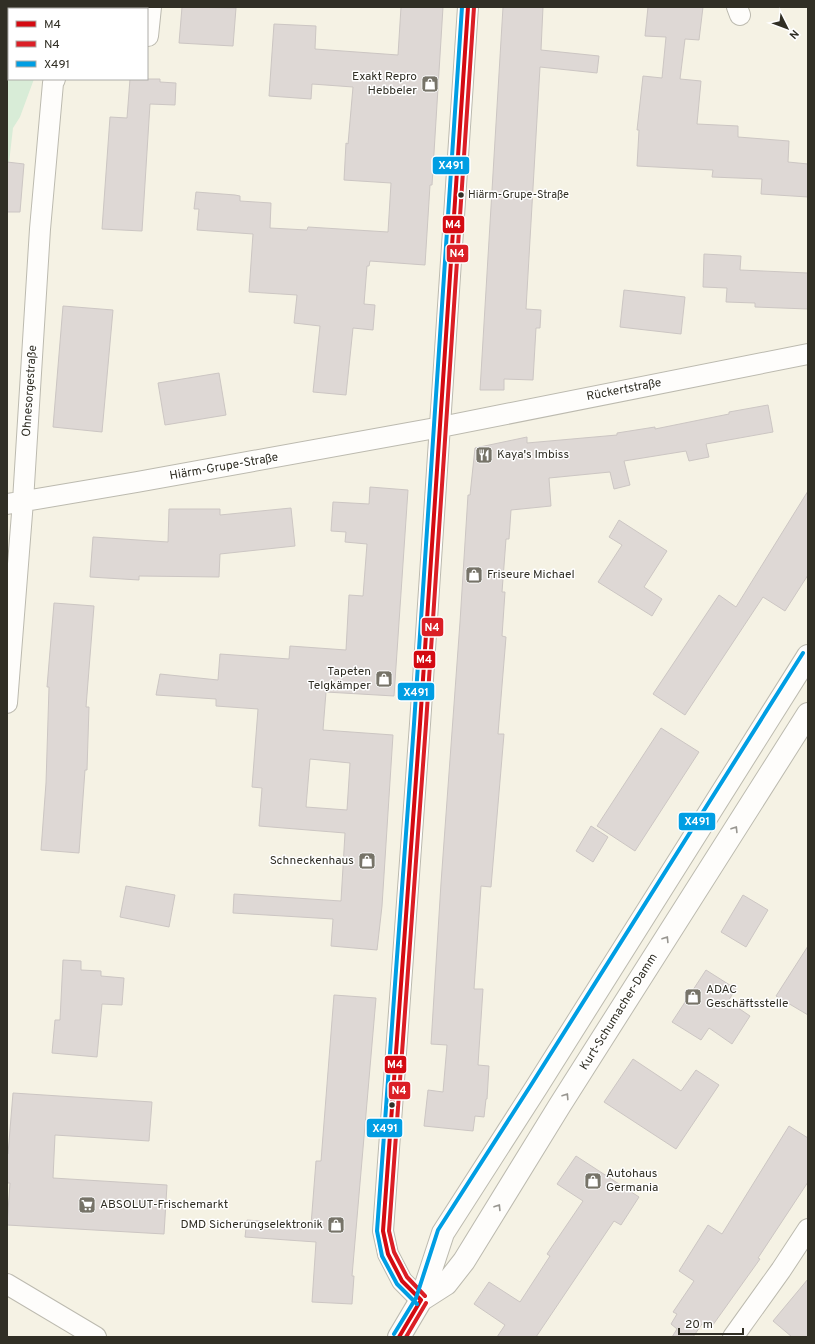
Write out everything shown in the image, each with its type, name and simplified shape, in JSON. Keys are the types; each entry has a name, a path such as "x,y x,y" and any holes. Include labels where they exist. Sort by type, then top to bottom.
{"main road":[{"name":"Kurt-Schumacher-Damm","path":"399,1337 421,1300 443,1233 808,656"},
{"name":"Kurt-Schumacher-Damm","path":"421,1300 446,1284 464,1261 560,1105 808,714"}],"street":[{"path":"148,36 151,7"},
{"path":"421,1300 402,1281 388,1254 383,1231 441,427 468,7"},
{"name":"Ohnesorgestraße","path":"7,703 15,502 53,83 54,80"},
{"name":"Rückertstraße","path":"441,427 808,354"},
{"name":"Hiärm-Grupe-Straße","path":"15,502 137,482 441,427"},
{"path":"733,1337 781,1270 808,1229"},
{"path":"7,1284 96,1337"}],"green space":[{"path":"7,7 47,7 8,8 8,80 34,80 20,117 13,128 9,163 7,162"}],"building":[{"path":"182,7 236,8 233,46 179,43"},
{"path":"401,7 443,7 432,185 430,185 425,265 370,261 369,266 367,266 364,304 375,305 373,330 353,328 346,395 313,392 320,326 294,323 297,295 249,292 253,234 197,230 199,209 194,209 196,192 235,195 240,196 240,201 271,203 270,228 307,230 308,227 388,232 391,183 344,180 346,143 348,144 353,87 312,84 311,99 269,96 274,24 316,26 315,49 398,55"},
{"path":"503,7 543,7 541,50 599,56 597,73 540,67 526,309 541,310 540,328 536,328 533,380 504,379 504,390 480,390"},
{"path":"648,7 703,7 699,40 685,39 680,79 701,81 697,124 738,126 738,137 789,141 788,162 808,164 808,197 761,194 762,179 712,177 713,170 637,166 639,130 637,130 643,76 662,78 666,37 645,36"},
{"path":"160,79 160,82 176,83 175,105 150,104 142,231 102,229 110,117 127,118 130,80"},
{"path":"7,162 24,164 20,212 7,212"},
{"path":"704,254 741,256 740,270 808,273 808,309 755,307 755,303 726,302 727,288 703,287"},
{"path":"624,290 685,297 681,334 620,327"},
{"path":"63,306 113,310 102,432 53,427"},
{"path":"219,373 226,415 165,425 158,383"},
{"path":"768,405 773,432 706,444 709,457 689,461 686,451 624,461 630,485 614,489 610,472 549,478 551,506 511,510 509,539 506,539 502,592 505,592 502,636 506,637 498,734 504,734 491,887 481,886 474,989 483,989 478,1065 489,1066 487,1099 484,1117 475,1116 473,1131 424,1126 428,1090 443,1092 447,1045 431,1044 468,495 470,495 475,448 527,437 527,443 617,435 617,433 655,427 655,429 729,414 729,412"},
{"path":"370,487 408,490 394,696 326,692 323,730 393,735 382,906 377,950 331,946 333,919 233,913 234,894 341,901 345,833 259,826 262,788 252,787 258,709 216,706 216,699 156,695 160,674 218,680 220,654 289,659 290,646 346,650 349,595 363,596 367,544 345,542 346,532 331,531 333,502 369,504","holes":["310,759 350,763 347,810 306,807"]},
{"path":"808,491 808,575 785,611 763,597 685,715 653,694 719,595 736,607"},
{"path":"291,508 295,546 220,554 219,577 139,576 139,580 90,577 93,537 168,542 169,509 220,509 220,515"},
{"path":"619,520 667,551 644,587 662,599 652,616 598,582 622,545 609,537"},
{"path":"54,603 94,606 86,707 89,707 87,770 85,770 79,853 41,850 46,783 49,687 47,687"},
{"path":"661,728 699,752 635,851 597,826"},
{"path":"591,826 608,837 593,862 576,851"},
{"path":"126,886 175,895 169,927 120,917"},
{"path":"743,895 768,910 746,947 721,932"},
{"path":"808,946 808,1015 776,996"},
{"path":"63,960 81,961 81,970 101,971 101,976 124,978 122,1005 102,1004 97,1057 52,1053 55,1020 60,1020"},
{"path":"706,970 736,989 728,1001 750,1016 732,1044 709,1028 701,1040 672,1022"},
{"path":"334,995 376,998 352,1276 354,1276 352,1304 312,1302 316,1242 245,1237 247,1220 311,1225 316,1161 321,1161"},
{"path":"633,1059 681,1091 696,1070 719,1085 676,1149 604,1102"},
{"path":"13,1093 152,1102 149,1141 55,1135 53,1178 167,1185 164,1234 7,1225 10,1183 7,1183 7,1154"},
{"path":"789,1126 808,1138 808,1182 758,1258 760,1259 710,1329 702,1324 693,1337 672,1337 677,1329 671,1324 677,1314 673,1312 694,1281 679,1271 708,1225 722,1234"},
{"path":"576,1156 639,1197 621,1225 614,1221 536,1337 497,1337 505,1325 474,1304 489,1282 520,1302 550,1256 547,1254 583,1201 557,1184"},
{"path":"808,1279 808,1337 792,1337 773,1321"}],"transit line":[{"name":"X491","path":"417,1304 397,1284 382,1256 377,1231 414,724 462,7"},
{"name":"M4","path":"421,1300 402,1281 388,1254 383,1231 420,724 468,7"},
{"name":"N4","path":"425,1296 407,1277 394,1252 389,1231 426,724 474,7"},
{"name":"X491","path":"394,1334 416,1298 438,1230 803,653"},
{"name":"M4","path":"399,1337 421,1300"},
{"name":"N4","path":"406,1337 426,1303"}],"place":[{"name":"Exakt Repro Hebbeler","path":"430,84"},
{"name":"Hiärm-Grupe-Straße","path":"461,195"},
{"name":"Kaya's Imbiss","path":"484,455"},
{"name":"Friseure Michael","path":"474,575"},
{"name":"Tapeten Telgkämper","path":"384,679"},
{"name":"Schneckenhaus","path":"367,861"},
{"name":"ADAC Geschäftsstelle","path":"693,997"},
{"name":"Autohaus Germania","path":"593,1181"},
{"name":"ABSOLUT-Frischemarkt","path":"87,1205"},
{"name":"DMD Sicherungselektronik","path":"336,1225"}]}
